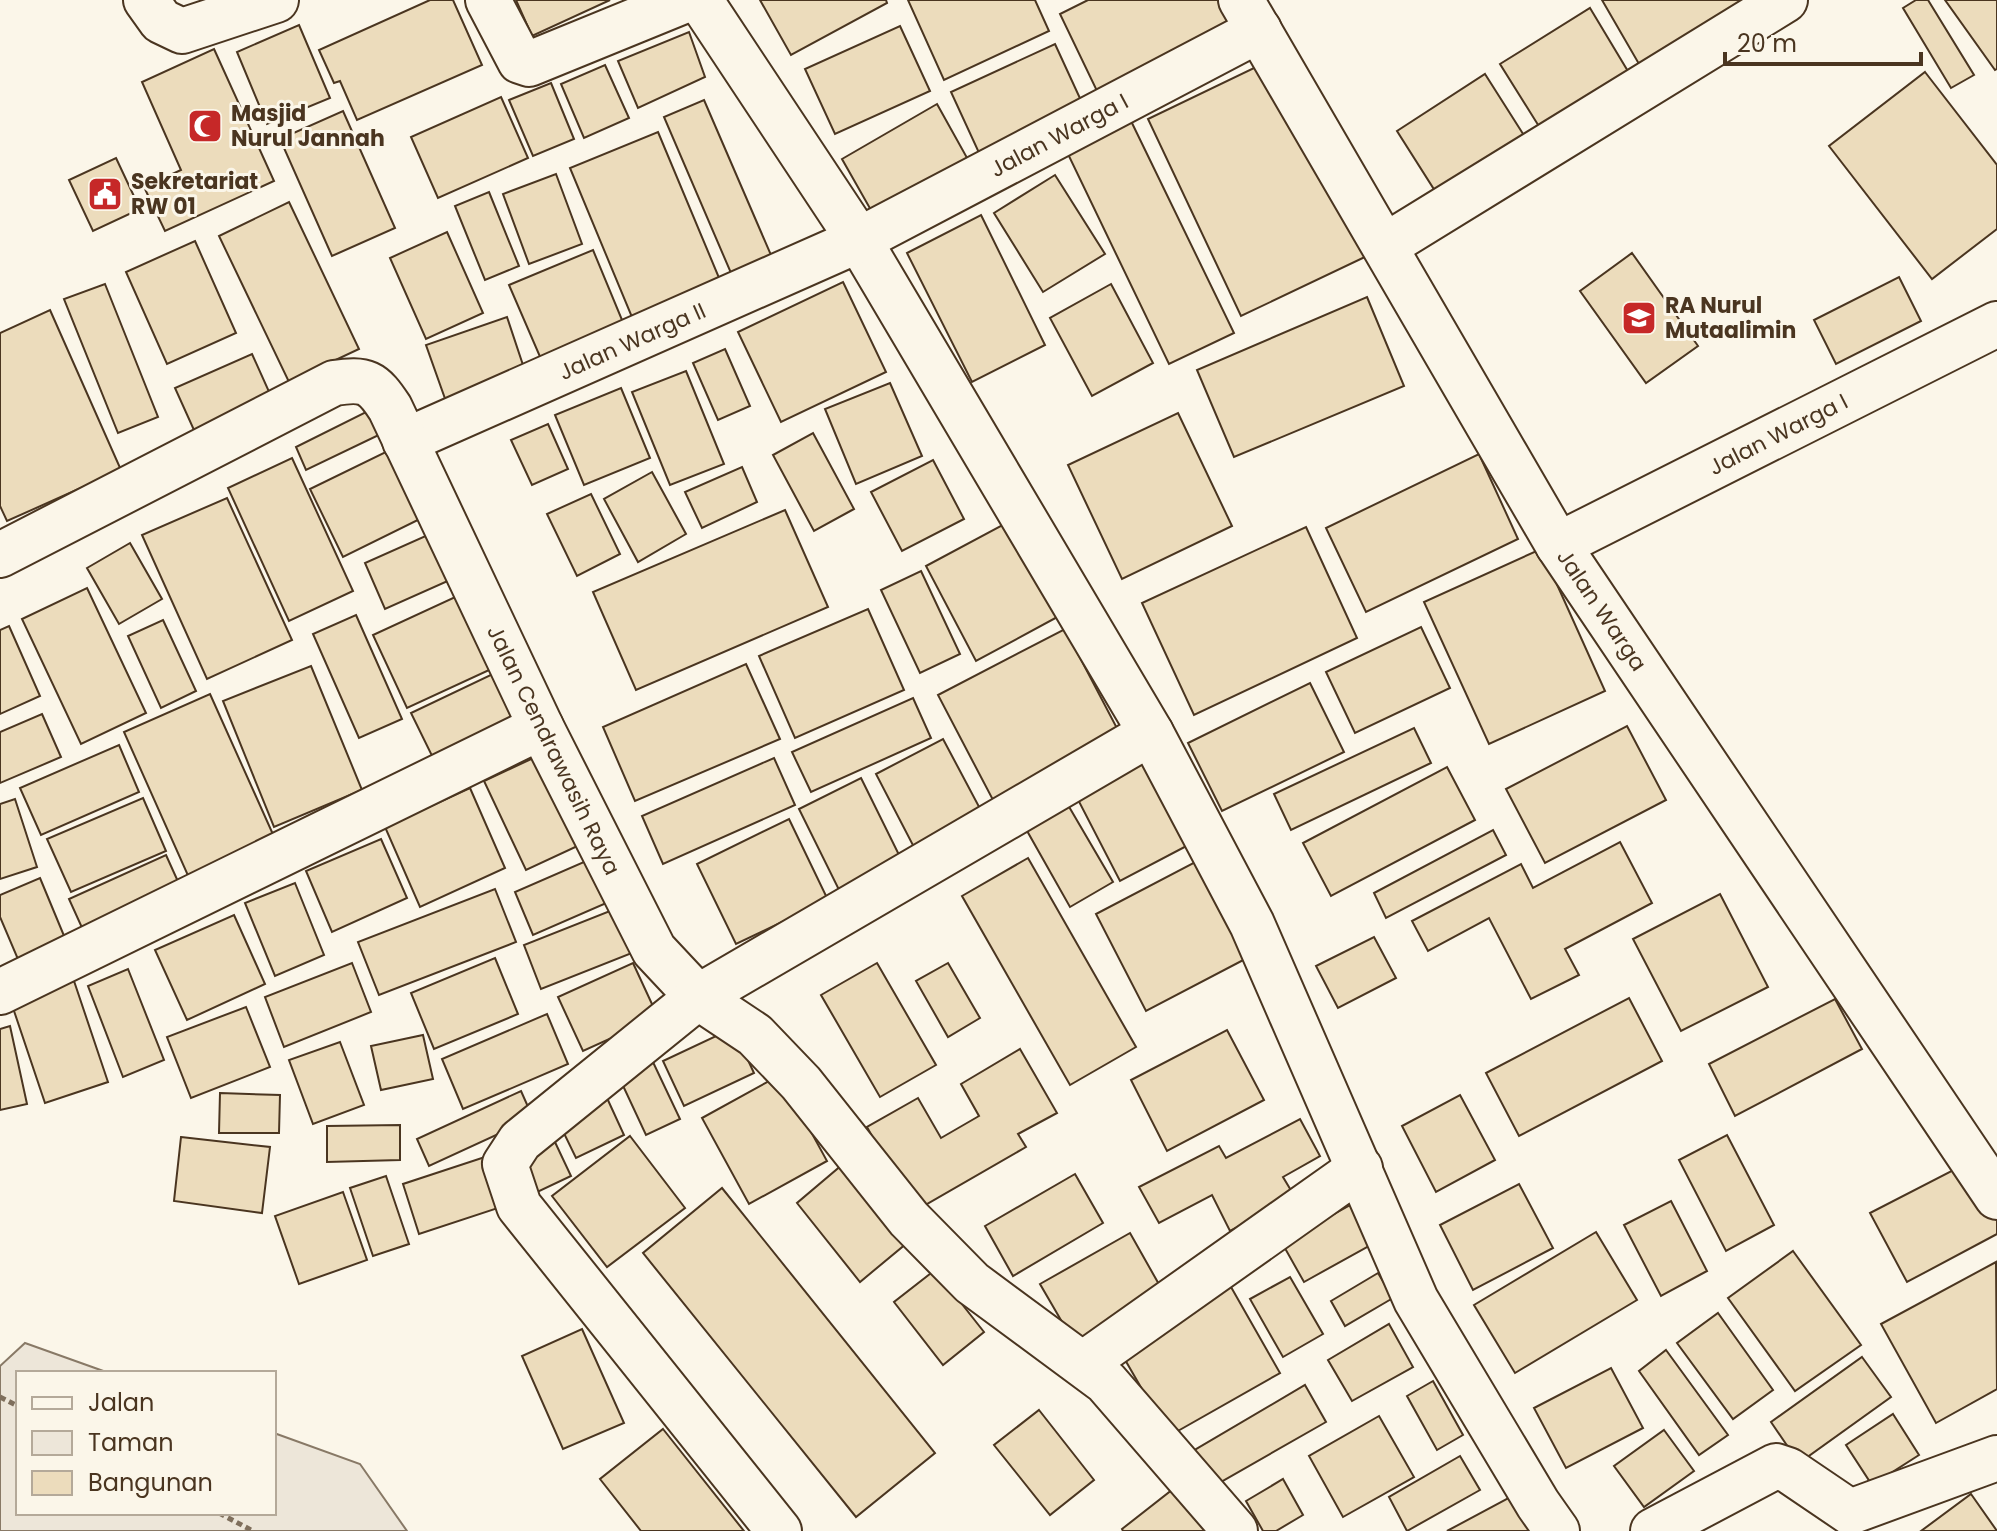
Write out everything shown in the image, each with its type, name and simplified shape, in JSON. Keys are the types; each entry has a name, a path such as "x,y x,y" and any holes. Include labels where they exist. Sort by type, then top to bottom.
{"street":[{"path":"146,0 161,21 182,31 276,0"},
{"path":"488,0 520,61 529,64 686,0"},
{"path":"700,0 859,240 1151,733 1252,924 1416,1300 1557,1531"},
{"path":"1385,246 1785,0"},
{"name":"Jalan Warga I","path":"859,240 1250,15"},
{"name":"Jalan Warga","path":"1250,15 1558,545 1997,1197"},
{"name":"Jalan Warga II","path":"405,441 859,240"},
{"name":"Jalan Warga I","path":"1558,545 1997,324"},
{"name":"Jalan Cendrawasih Raya","path":"0,555 334,383 356,380 376,387 390,408 541,727 654,950 698,997 755,1035 792,1073 909,1219 972,1283 1106,1382 1235,1531"},
{"path":"0,992 541,727"},
{"path":"779,1531 519,1206 505,1164 520,1141 698,997 1151,733"},
{"path":"1083,1364 1360,1168"},
{"path":"1653,1531 1776,1466 1788,1470 1850,1512 1997,1458"}],"path":[{"path":"223,1515 253,1531"}],"green space":[{"path":"25,1343 103,1371 16,1371 16,1515 276,1515 276,1434 360,1464 407,1531 0,1531 0,1366"}],"building":[{"path":"430,0 453,0 482,65 357,120 340,81 334,83 319,50"},
{"path":"516,0 610,0 532,36"},
{"path":"760,0 886,0 887,3 791,55"},
{"path":"908,0 1035,0 1049,31 944,80"},
{"path":"1088,0 1233,0 1242,20 1097,91 1060,14"},
{"path":"1602,0 1748,0 1639,64"},
{"path":"1916,0 1928,0 1974,75 1951,88 1903,8"},
{"path":"1945,0 1997,0 1997,69 1995,70"},
{"path":"1590,8 1629,73 1540,128 1500,64"},
{"path":"299,25 330,98 267,124 237,52"},
{"path":"900,26 930,91 835,134 805,69"},
{"path":"689,32 705,77 638,108 618,61"},
{"path":"1055,44 1084,107 980,155 951,92"},
{"name":"Masjid Nurul Jannah","path":"214,49 274,181 165,231 144,187 181,170 142,82"},
{"path":"1273,59 1367,256 1241,316 1148,119"},
{"path":"605,65 629,118 584,138 561,84"},
{"path":"1925,72 1997,165 1997,229 1932,279 1829,146"},
{"path":"1485,74 1525,137 1437,194 1397,131"},
{"path":"551,83 574,139 533,156 509,100"},
{"path":"501,97 528,158 438,198 411,137"},
{"path":"704,100 774,262 734,280 664,117"},
{"path":"937,104 971,165 876,219 842,159"},
{"path":"343,111 395,228 332,256 280,139"},
{"path":"1131,121 1234,333 1169,364 1067,152"},
{"path":"658,132 722,285 634,322 570,168"},
{"name":"Sekretariat RW 01","path":"116,158 140,209 93,231 69,180"},
{"path":"556,174 582,244 529,264 503,194"},
{"path":"1055,175 1105,254 1043,292 994,213"},
{"path":"489,192 519,266 485,280 455,206"},
{"path":"289,202 359,349 289,382 219,236"},
{"path":"981,215 1045,345 972,382 907,253"},
{"path":"447,232 483,313 426,339 390,258"},
{"path":"195,241 236,333 167,364 126,272"},
{"path":"593,250 627,332 544,366 509,285"},
{"name":"RA Nurul Mutaalimin","path":"1632,253 1698,346 1646,383 1580,291"},
{"path":"1899,277 1921,321 1836,364 1814,320"},
{"path":"843,282 886,372 781,422 738,332"},
{"path":"105,284 158,417 118,433 64,299"},
{"path":"1111,284 1153,363 1092,396 1050,318"},
{"path":"1367,297 1404,386 1234,457 1197,370"},
{"path":"50,310 121,470 7,521 0,506 0,333"},
{"path":"507,317 528,380 448,407 426,345"},
{"path":"725,349 750,406 718,420 693,363"},
{"path":"252,354 275,405 198,439 175,388"},
{"path":"686,371 724,464 670,485 632,392"},
{"path":"890,383 922,456 856,484 825,409"},
{"path":"621,388 650,458 584,485 555,415"},
{"path":"374,408 385,432 306,470 296,447"},
{"path":"1178,413 1232,526 1122,579 1068,465"},
{"path":"548,424 568,469 532,485 511,440"},
{"path":"813,433 854,509 814,531 773,455"},
{"path":"398,446 430,514 343,557 310,489"},
{"path":"1479,454 1518,539 1366,612 1326,528"},
{"path":"292,458 353,591 289,621 228,488"},
{"path":"933,460 964,519 902,551 871,492"},
{"path":"742,467 757,502 702,528 685,492"},
{"path":"652,472 686,534 638,562 604,499"},
{"path":"591,494 620,554 577,576 547,514"},
{"path":"227,498 292,640 207,679 142,535"},
{"path":"785,510 828,607 636,690 593,592"},
{"path":"1010,521 1061,615 976,661 926,566"},
{"path":"1306,527 1357,638 1194,715 1142,603"},
{"path":"430,534 450,580 385,609 365,563"},
{"path":"130,543 162,599 119,624 87,568"},
{"path":"1541,549 1605,691 1489,744 1424,602"},
{"path":"921,571 960,654 920,673 881,590"},
{"path":"87,588 146,713 81,744 22,619"},
{"path":"466,592 500,665 407,708 373,635"},
{"path":"868,609 904,690 795,738 759,656"},
{"path":"356,615 402,719 359,738 313,634"},
{"path":"163,620 196,691 161,708 128,636"},
{"path":"9,626 40,696 0,714 0,630"},
{"path":"1421,627 1450,688 1355,733 1326,672"},
{"path":"1065,629 1120,734 993,800 938,695"},
{"path":"746,664 780,739 635,801 603,727"},
{"path":"311,666 362,790 274,827 223,701"},
{"path":"499,671 526,729 439,770 411,713"},
{"path":"1310,683 1344,752 1222,811 1188,743"},
{"path":"210,694 280,850 194,889 124,732"},
{"path":"913,698 931,738 811,792 792,752"},
{"path":"42,714 61,757 0,783 0,732"},
{"path":"1627,726 1666,800 1545,863 1506,789"},
{"path":"1414,728 1431,763 1291,830 1274,794"},
{"path":"943,739 985,818 917,853 876,774"},
{"path":"119,745 139,792 41,835 20,788"},
{"path":"1148,751 1196,841 1120,881 1073,790"},
{"path":"542,754 584,843 526,870 484,781"},
{"path":"774,758 795,805 663,864 642,816"},
{"path":"1447,767 1475,820 1331,896 1303,843"},
{"path":"861,778 907,871 845,902 799,809"},
{"path":"470,788 505,868 420,907 385,827"},
{"path":"143,798 166,851 71,892 47,839"},
{"path":"15,799 37,867 0,879 0,804"},
{"path":"1068,805 1113,882 1070,907 1026,829"},
{"path":"789,819 828,900 736,944 697,864"},
{"path":"1493,830 1506,855 1386,918 1374,893"},
{"path":"381,839 407,898 332,932 306,871"},
{"path":"1620,842 1652,903 1565,949 1579,975 1531,999 1489,918 1428,951 1412,921 1521,864 1533,888"},
{"path":"166,855 185,897 88,941 69,899"},
{"path":"593,858 611,901 533,935 515,892"},
{"path":"1028,858 1136,1047 1070,1085 962,896"},
{"path":"1201,859 1251,956 1146,1011 1096,914"},
{"path":"40,878 67,943 20,964 0,917 0,895"},
{"path":"295,883 324,955 275,976 245,903"},
{"path":"495,889 516,942 379,995 358,942"},
{"path":"1720,894 1768,987 1681,1031 1633,939"},
{"path":"620,907 637,951 541,989 524,945"},
{"path":"234,915 265,984 187,1020 155,950"},
{"path":"1374,937 1396,978 1338,1008 1316,966"},
{"path":"495,958 518,1014 434,1049 411,993"},
{"path":"352,963 371,1012 284,1047 265,997"},
{"path":"633,963 658,1017 583,1051 558,997"},
{"path":"877,963 936,1065 880,1097 821,995"},
{"path":"948,963 980,1018 948,1037 916,981"},
{"path":"128,969 164,1060 123,1077 88,986"},
{"path":"74,981 108,1082 45,1103 11,1002"},
{"path":"1629,998 1662,1061 1519,1136 1486,1073"},
{"path":"1835,999 1862,1049 1735,1116 1709,1064"},
{"path":"246,1007 270,1067 191,1098 167,1037"},
{"path":"547,1014 568,1064 463,1109 442,1059"},
{"path":"10,1026 27,1104 0,1110 0,1029"},
{"path":"733,1028 754,1073 684,1106 663,1061"},
{"path":"1227,1030 1264,1100 1167,1151 1131,1080"},
{"path":"423,1035 433,1079 381,1090 371,1046"},
{"path":"340,1042 364,1105 313,1124 289,1060"},
{"path":"1020,1049 1057,1113 1018,1134 1026,1147 913,1212 867,1127 918,1098 941,1138 979,1116 961,1084"},
{"path":"652,1060 680,1119 646,1135 618,1075"},
{"path":"780,1075 827,1161 749,1204 702,1118"},
{"path":"521,1091 533,1118 429,1166 417,1139"},
{"path":"220,1093 280,1095 279,1133 219,1133"},
{"path":"1460,1095 1495,1160 1436,1192 1402,1126"},
{"path":"607,1098 624,1135 576,1158 558,1121"},
{"path":"1300,1119 1320,1156 1283,1177 1295,1197 1230,1231 1212,1195 1159,1223 1139,1187 1219,1146 1226,1158"},
{"path":"400,1125 400,1160 327,1162 327,1126"},
{"path":"1727,1135 1774,1225 1726,1251 1679,1160"},
{"path":"630,1136 685,1208 607,1267 552,1196"},
{"path":"181,1137 270,1147 262,1213 174,1201"},
{"path":"554,1140 571,1176 531,1195 514,1159"},
{"path":"497,1153 513,1203 419,1234 403,1184"},
{"path":"849,1159 913,1238 860,1282 797,1203"},
{"path":"1967,1163 1997,1221 1997,1234 1907,1282 1870,1213"},
{"path":"1075,1174 1103,1223 1013,1276 985,1226"},
{"path":"386,1176 409,1244 373,1256 350,1188"},
{"path":"1519,1184 1553,1248 1473,1290 1440,1225"},
{"path":"722,1188 935,1453 856,1517 643,1253"},
{"path":"343,1192 367,1260 299,1284 275,1216"},
{"path":"1363,1198 1385,1237 1304,1282 1282,1243"},
{"path":"1671,1201 1707,1271 1661,1296 1624,1225"},
{"path":"1596,1232 1637,1300 1515,1373 1474,1305"},
{"path":"1130,1233 1165,1295 1076,1346 1040,1284"},
{"path":"1793,1251 1861,1345 1795,1391 1728,1298"},
{"path":"1996,1262 1997,1389 1936,1423 1881,1324"},
{"path":"935,1270 984,1332 943,1365 894,1302"},
{"path":"1378,1273 1393,1298 1345,1326 1331,1301"},
{"path":"1290,1277 1323,1334 1283,1357 1250,1299"},
{"path":"1231,1287 1280,1373 1169,1436 1120,1351"},
{"path":"1718,1313 1773,1390 1733,1419 1677,1343"},
{"path":"1389,1324 1413,1367 1352,1401 1328,1360"},
{"path":"582,1329 624,1423 563,1449 522,1356"},
{"path":"1666,1350 1728,1435 1699,1455 1639,1371"},
{"path":"1862,1357 1891,1397 1799,1463 1771,1422"},
{"path":"1611,1368 1643,1428 1566,1468 1534,1408"},
{"path":"1433,1381 1463,1435 1437,1450 1407,1396"},
{"path":"1305,1385 1326,1422 1212,1487 1193,1451"},
{"path":"1039,1410 1094,1480 1050,1515 994,1445"},
{"path":"1893,1414 1919,1455 1872,1485 1846,1445"},
{"path":"1379,1416 1414,1477 1343,1517 1309,1456"},
{"path":"663,1429 744,1531 641,1531 600,1479"},
{"path":"1664,1430 1694,1471 1644,1507 1614,1466"},
{"path":"1460,1456 1480,1490 1407,1531 1389,1497"},
{"path":"1283,1479 1303,1515 1276,1531 1263,1531 1246,1501"},
{"path":"1177,1486 1213,1531 1123,1531 1122,1529"},
{"path":"1971,1494 1997,1531 1921,1531"},
{"path":"1514,1495 1533,1531 1447,1531"}],"place":[{"name":"Masjid Nurul Jannah","path":"205,126"},
{"name":"Sekretariat RW 01","path":"105,194"},
{"name":"RA Nurul Mutaalimin","path":"1639,318"}]}
